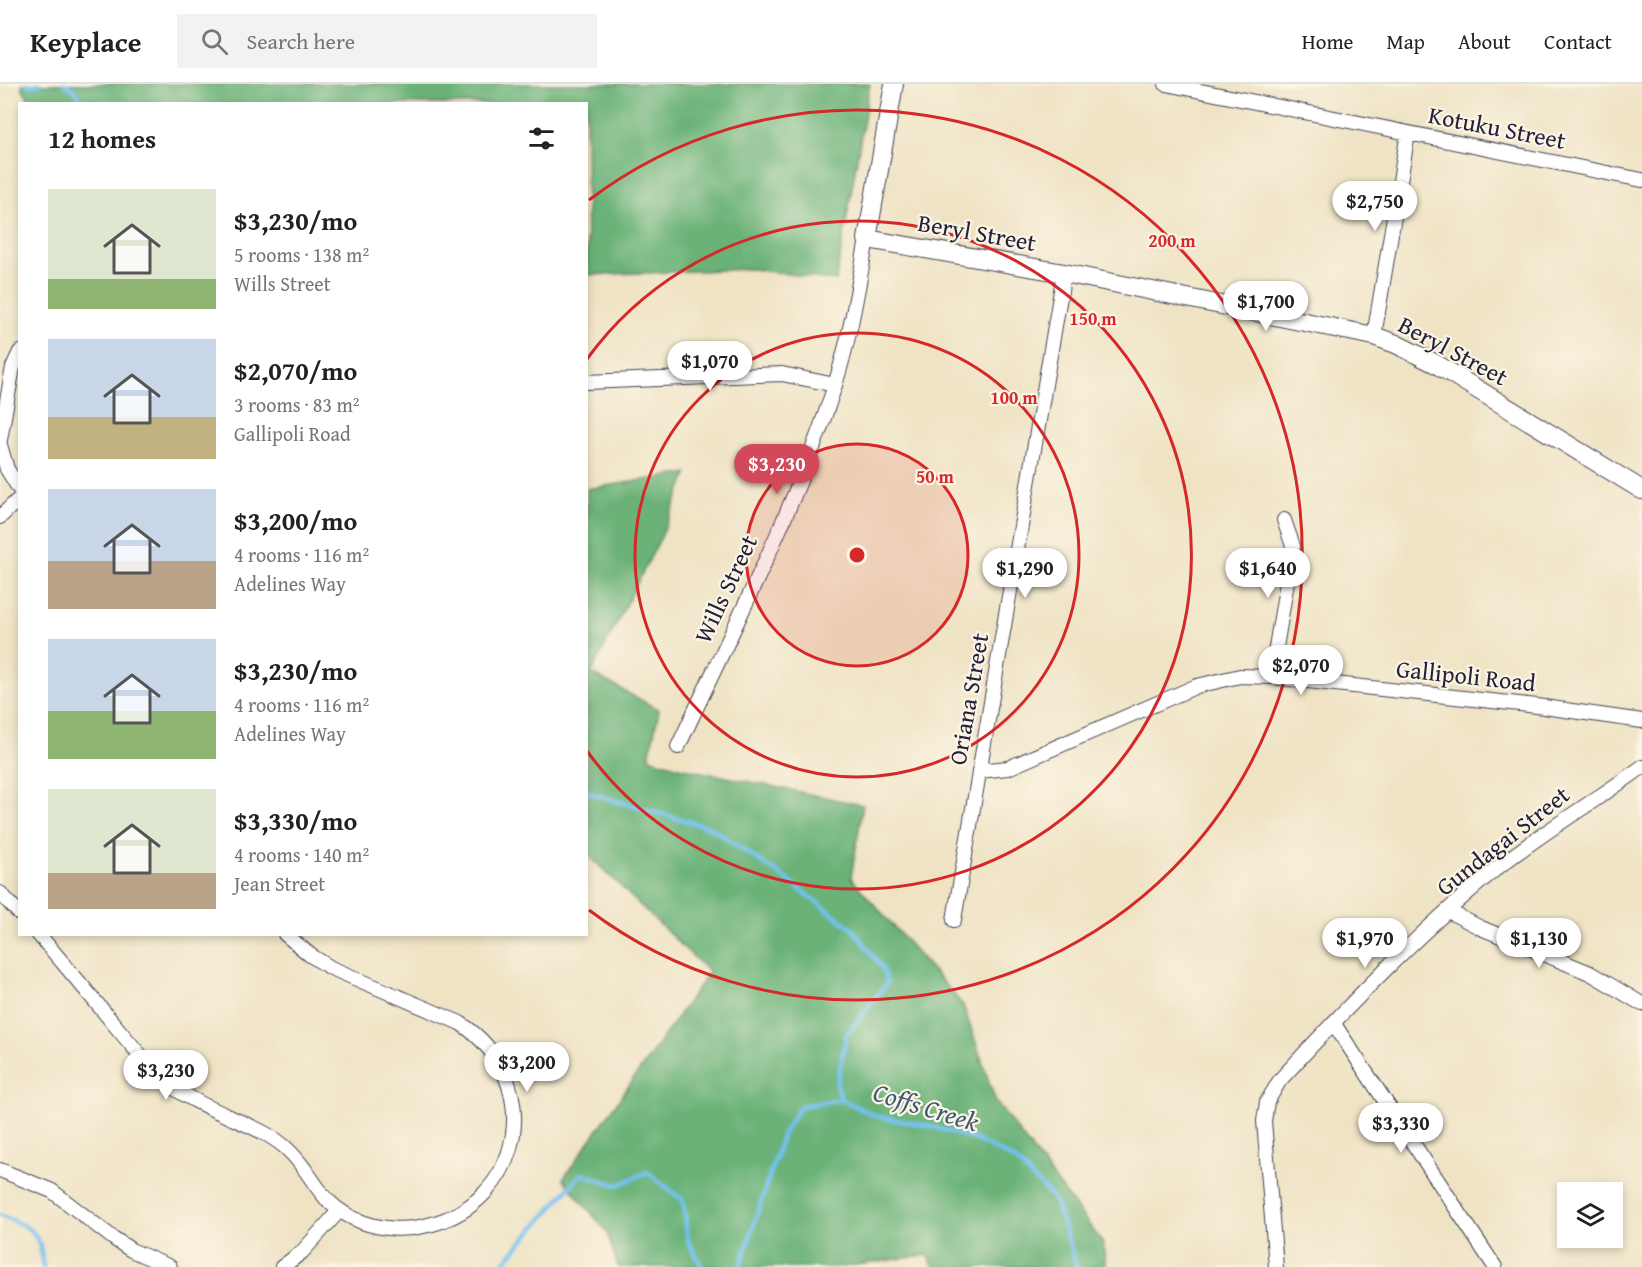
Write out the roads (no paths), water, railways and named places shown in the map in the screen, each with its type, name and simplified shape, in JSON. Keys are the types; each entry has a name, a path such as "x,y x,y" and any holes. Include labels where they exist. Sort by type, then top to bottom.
{"main road":[{"path":"867,239 894,84"},
{"name":"Beryl Street","path":"867,239 1064,273 1374,336 1436,364 1642,490"}],"street":[{"name":"Kotuku Street","path":"1166,84 1642,180"},
{"path":"1374,336 1408,133"},
{"name":"Wills Street","path":"678,747 798,487 835,385 848,339 867,239"},
{"name":"Oriana Street","path":"954,920 1064,273"},
{"path":"0,440 18,357"},
{"path":"588,382 782,374 835,385"},
{"path":"0,445 7,469 18,487"},
{"path":"0,516 18,500"},
{"path":"1271,677 1293,546 1284,520"},
{"name":"Gallipoli Road","path":"979,771 1008,768 1197,686 1240,676 1271,677 1548,707 1642,721"},
{"name":"Gundagai Street","path":"1276,1267 1264,1121 1267,1102 1280,1080 1421,935 1493,872 1570,815 1642,767"},
{"path":"0,893 18,912"},
{"path":"1448,911 1481,928 1590,974 1642,1004"},
{"path":"40,936 134,1048 168,1084 201,1103 271,1136 286,1148 324,1199 339,1211 362,1222 387,1228 411,1229 435,1224 459,1214 476,1202 501,1170 509,1152 513,1101 501,1064 477,1034 441,1013 331,968 310,955 287,936"},
{"path":"1334,1024 1495,1267"},
{"path":"0,1170 52,1191 131,1250 170,1267"},
{"path":"282,1267 302,1252 339,1211"}],"waterway":[{"path":"27,84 31,86 39,84"},
{"path":"64,84 73,89 83,102"},
{"path":"588,793 711,828 785,878 853,929 883,969 887,983 846,1036 837,1085 841,1099"},
{"name":"Coffs Creek","path":"737,1267 741,1265 783,1133 801,1106 841,1099 875,1116 934,1127 974,1139 1015,1160 1055,1200 1077,1267"},
{"name":"Coffs Creek","path":"500,1267 581,1174 618,1185 647,1172 683,1200 688,1240 702,1267"},
{"name":"Coffs Creek","path":"0,1215 33,1232 40,1245 43,1267"}]}
